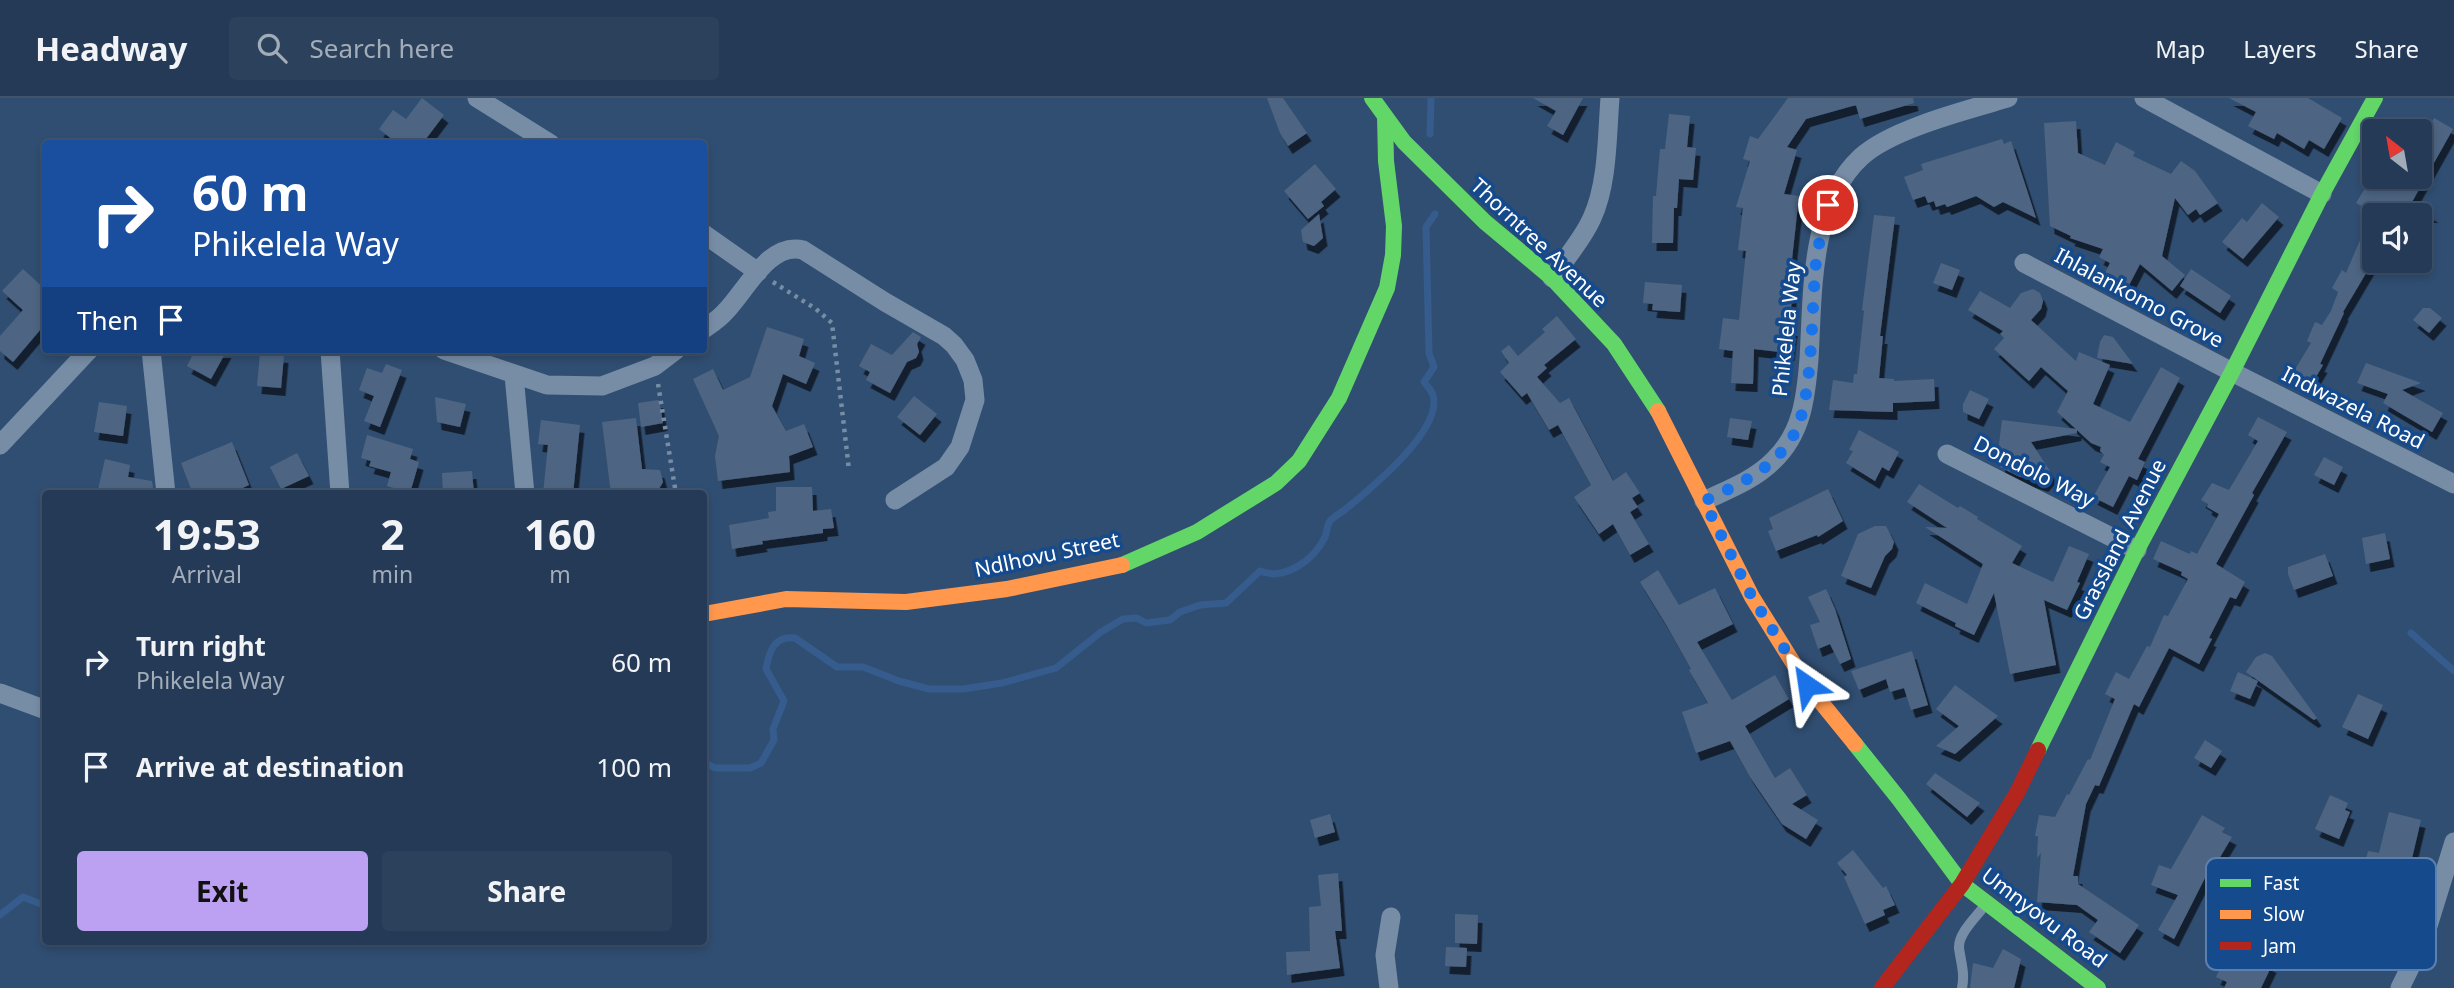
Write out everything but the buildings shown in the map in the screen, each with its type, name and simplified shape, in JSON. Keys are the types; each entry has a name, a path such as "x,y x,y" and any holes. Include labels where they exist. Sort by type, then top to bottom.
{"street":[{"path":"477,98 545,140"},
{"name":"Thorntree Avenue","path":"1372,98 1404,142 1486,222 1552,278 1614,344 1655,405 1752,597 1807,685 1899,799 1962,884"},
{"path":"1552,278 1597,209 1605,163 1610,98"},
{"name":"Phikelela Way","path":"1704,501 1745,481 1773,462 1799,424 1806,391 1816,259 1828,205 1840,182 1859,158 1886,140 2008,98"},
{"path":"2146,98 2322,194"},
{"name":"Grassland Avenue","path":"1882,988 1962,884 2017,793 2137,550 2232,372 2322,194 2375,98"},
{"name":"Ndlhovu Street","path":"707,613 786,599 906,602 1007,589 1126,564 1197,532 1276,483 1299,461 1339,398 1387,288 1393,255 1394,226 1386,161 1385,116"},
{"path":"707,236 758,272"},
{"path":"707,327 724,314 758,272 779,252 789,247 803,250 944,336 954,345 965,360 974,380 975,400 960,447 946,467 895,500"},
{"name":"Ihlalankomo Grove","path":"2024,263 2232,372"},
{"path":"0,445 85,354"},
{"path":"151,354 166,490"},
{"path":"330,354 340,490"},
{"path":"455,354 547,385 602,386 655,366 671,354"},
{"name":"Indwazela Road","path":"2232,372 2454,484"},
{"path":"514,375 525,490"},
{"name":"Dondolo Way","path":"1947,454 2137,550"},
{"path":"0,694 42,709"},
{"path":"2436,900 2454,842"},
{"name":"Umnyovu Road","path":"1962,884 2098,988"},
{"path":"1389,988 1385,956 1391,917"},
{"path":"2400,988 2409,970"}],"lane":[{"path":"1962,988 1964,968 1959,946 1961,938 1987,903"}],"path":[{"path":"758,272 817,309 832,323 849,470"},
{"path":"655,366 676,490"}],"waterway":[{"path":"1430,134 1431,98"},
{"path":"707,764 715,768 750,768 761,763 774,740 773,729 784,701 766,669 771,651 782,639 795,638 837,667 863,667 929,689 963,689 1002,683 1056,668 1101,632 1123,619 1137,618 1146,623 1170,620 1180,612 1200,605 1226,603 1260,571 1289,571 1306,561 1325,537 1330,521 1387,473 1417,441 1433,409 1433,395 1424,382 1434,367 1429,353 1426,227 1435,214"},
{"path":"2411,633 2454,671"},
{"path":"0,915 23,897 42,904"}],"traffic: fast":[{"path":"1372,98 1404,142 1485,222 1552,278 1614,344 1658,411"},
{"path":"2038,750 2137,550 2232,372 2322,194 2375,98"},
{"path":"1122,565 1197,532 1276,483 1299,461 1339,398 1387,288 1393,255 1394,226 1386,161 1385,116"},
{"path":"1855,744 1962,884 2098,988"}],"traffic: slow":[{"path":"1658,411 1752,597 1807,685 1855,744"},
{"path":"707,613 786,599 906,602 1007,589 1122,565"}],"traffic: jam":[{"path":"1882,988 1962,884 2017,793 2038,750"}],"route":[{"path":"1807,685 1752,597 1704,501 1745,481 1773,462 1799,424 1806,391 1816,259 1828,205"}]}
